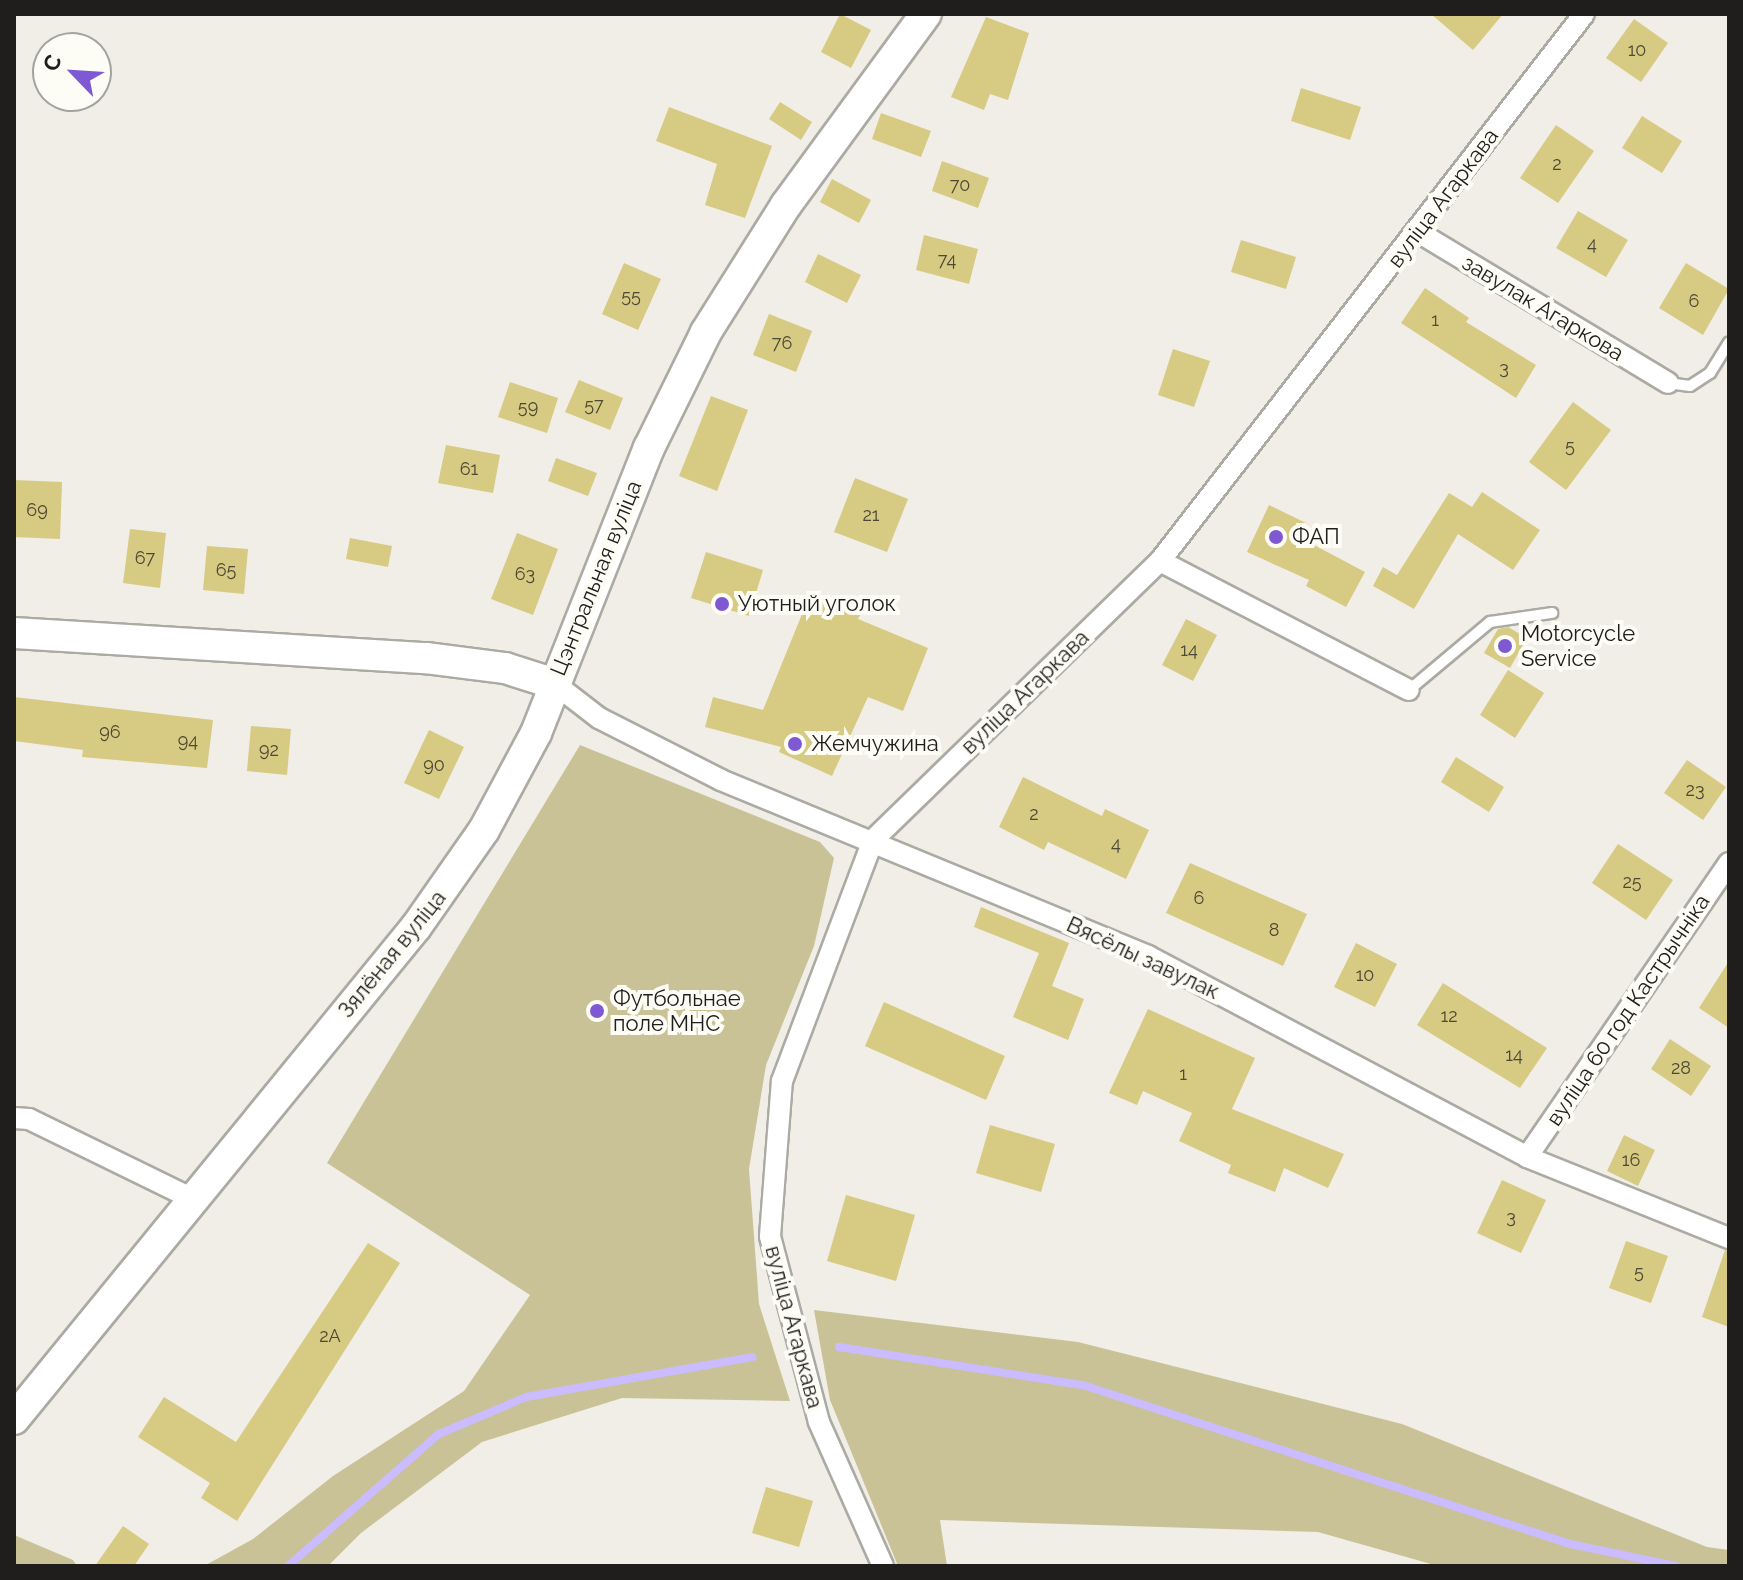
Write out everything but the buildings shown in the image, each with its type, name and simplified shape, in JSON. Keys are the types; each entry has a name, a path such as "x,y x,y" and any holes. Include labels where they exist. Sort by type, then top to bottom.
{"street":[{"name":"Цэнтральная вуліца","path":"14,633 426,658 505,668 555,684 649,448 706,332 786,205 926,14"},
{"name":"вуліца Агаркава","path":"883,1566 819,1422 770,1236 782,1081 873,840 1160,561 1584,14"},
{"name":"завулак Агаркова","path":"1418,232 1668,383"},
{"path":"1160,561 1409,690"},
{"name":"Вясёлы завулак","path":"555,684 599,718 721,780 873,840 1148,956 1527,1157 1729,1238"},
{"name":"Зялёная вуліца","path":"14,1419 452,879 511,782 555,684"},
{"name":"вуліца 60 год Кастрычніка","path":"1527,1157 1729,863"},
{"path":"14,1118 29,1119 191,1198"}],"lane":[{"path":"1668,383 1690,386 1710,373 1729,343"},
{"path":"1409,690 1490,622 1552,613"}],"shaded area":[{"name":"Футбольнае поле МНС","path":"580,745 820,842 834,858 814,946 766,1065 749,1169 759,1304 790,1401 622,1398 482,1442 361,1533 328,1566 204,1566 253,1539 333,1476 464,1391 530,1295 327,1163"},
{"path":"814,1310 1078,1342 1402,1424 1707,1547 1729,1550 1729,1566 1438,1566 1318,1532 940,1520 947,1566 898,1566 830,1400"},
{"path":"14,1535 73,1560 77,1566 14,1566"}],"waterway":[{"path":"839,1347 1083,1385 1570,1544 1676,1566"},
{"path":"288,1566 439,1434 526,1397 752,1357"}],"place":[{"name":"ФАП","path":"1276,537"},
{"name":"Уютный уголок","path":"722,604"},
{"name":"Motorcycle Service","path":"1505,646"},
{"name":"Жемчужина","path":"795,744"},
{"name":"Футбольнае поле МНС","path":"597,1011"}]}
